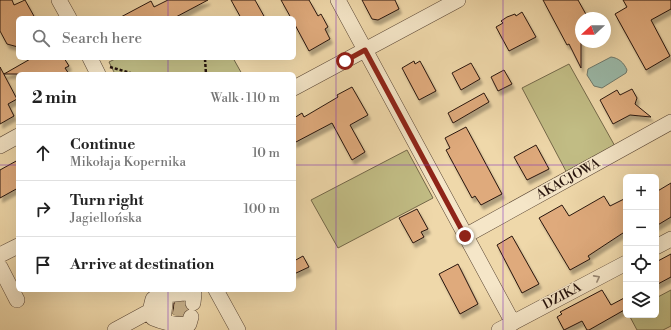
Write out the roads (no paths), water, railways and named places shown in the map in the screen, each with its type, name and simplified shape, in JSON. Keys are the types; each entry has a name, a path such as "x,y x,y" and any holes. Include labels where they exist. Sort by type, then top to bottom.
{"street":[{"path":"59,0 68,16"},
{"path":"338,0 512,323"},
{"path":"296,87 458,0"},
{"path":"92,60 102,71"},
{"name":"AKACJOWA","path":"465,236 671,122"},
{"path":"0,146 16,137"},
{"path":"658,246 671,239"},
{"path":"0,255 16,247"},
{"name":"DZIKA","path":"498,330 623,265"},
{"path":"0,267 14,284 17,300"},
{"path":"163,321 153,318 150,310 153,299 164,292"},
{"path":"217,292 238,330"},
{"path":"166,295 185,306 163,321 166,295"},
{"path":"115,330 150,310"}],"tunnel":[{"path":"180,316 183,301"}]}
